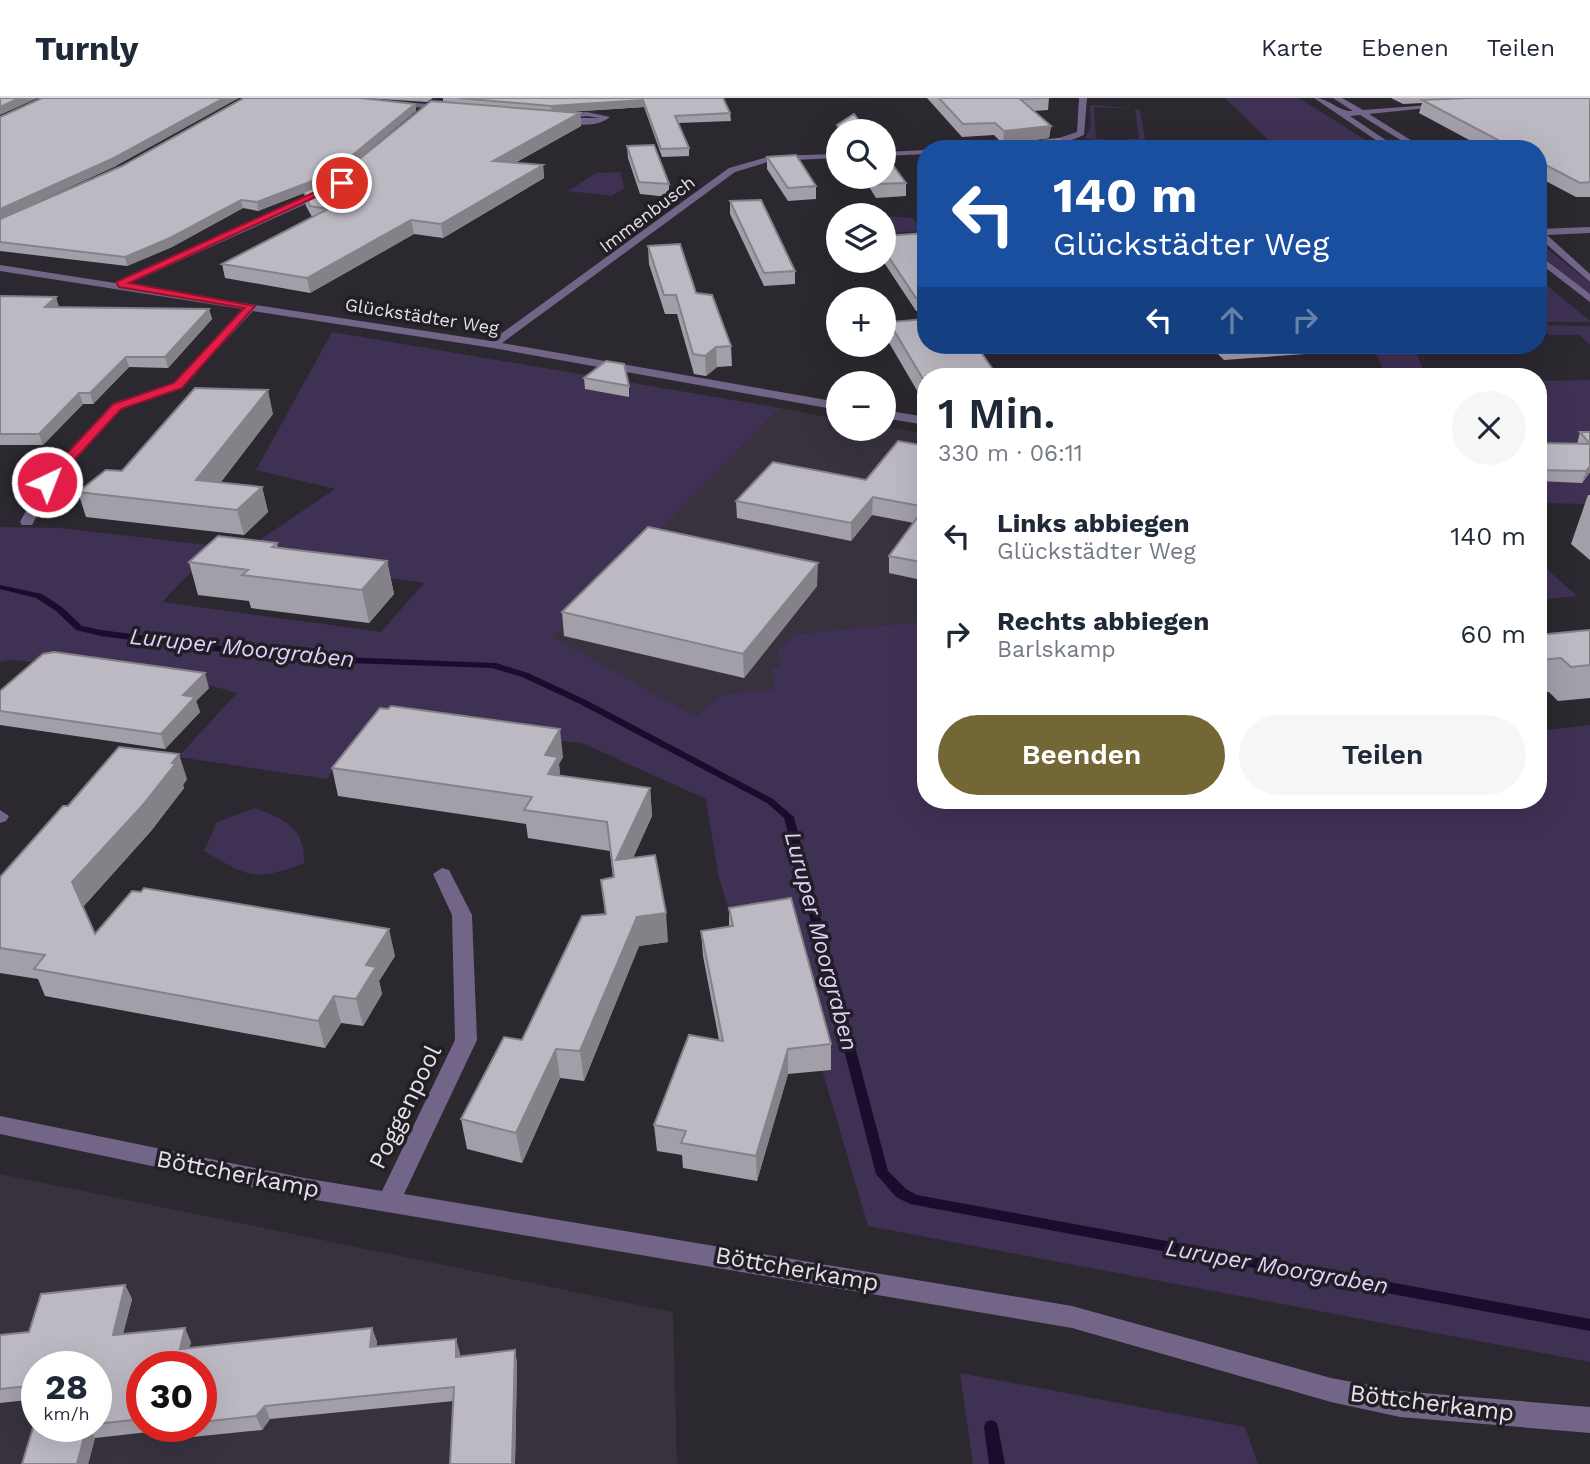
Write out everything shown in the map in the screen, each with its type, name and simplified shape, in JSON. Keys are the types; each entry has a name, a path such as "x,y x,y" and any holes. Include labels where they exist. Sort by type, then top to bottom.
{"street":[{"path":"416,118 442,98"},
{"path":"1065,140 1081,133 1083,98"},
{"path":"1318,98 1382,140"},
{"path":"1326,98 1361,110"},
{"path":"1337,98 1407,140"},
{"path":"377,103 464,109"},
{"path":"1346,114 1361,110 1454,106"},
{"path":"543,117 592,122 606,117 587,114 554,118"},
{"path":"896,153 917,152"},
{"name":"Immenbusch","path":"493,345 732,170 771,159 826,157"},
{"path":"119,284 334,187"},
{"path":"1547,232 1590,230"},
{"path":"1547,241 1590,279"},
{"path":"1547,264 1590,299"},
{"name":"Glückstädter Weg","path":"0,268 119,284 493,345 826,404"},
{"path":"27,522 47,482 117,406 178,385 251,306"},
{"path":"896,416 917,420"},
{"name":"Poggenpool","path":"389,1200 466,1040 462,915 442,874"},
{"name":"Böttcherkamp","path":"0,1125 304,1188 389,1200 1072,1317 1331,1390 1399,1404 1590,1420"}],"shaded area":[{"path":"1225,98 1299,98 1366,140 1269,140"},
{"path":"1090,106 1137,109 1140,111 1145,140 1126,140 1139,139 1135,109 1094,107 1096,139 1112,140 1096,140 1085,138 1091,126"},
{"path":"620,172 624,188 612,196 568,191 596,173"},
{"path":"896,217 913,218 917,231 896,232"},
{"path":"1547,248 1590,283 1590,295 1547,260"},
{"path":"1547,285 1590,321 1547,322"},
{"path":"1547,325 1590,326 1590,345 1579,335 1549,335"},
{"path":"332,332 780,408 553,637 695,716 724,694 774,689 772,669 781,667 778,649 796,634 917,622 917,809 1547,809 1547,730 1590,725 1590,1362 868,1226 774,906 729,911 718,874 706,799 582,743 391,722 364,729 327,779 178,757 237,693 182,679 126,670 13,660 0,662 0,527 59,528 217,546 162,602 381,632 424,583 244,558 261,539 335,489 256,470"},
{"path":"1376,354 1417,354 1423,368 1382,368"},
{"path":"1590,380 1590,504 1547,503 1547,381"},
{"path":"780,408 826,417 826,441 896,441 896,429 917,432 917,622 796,634 774,689 724,694 695,716 552,637"},
{"path":"1547,569 1577,596 1547,599"},
{"path":"255,808 284,821 297,833 304,863 273,873 251,874 204,851 217,822"},
{"path":"0,1174 673,1312 677,1464 0,1464"},
{"path":"960,1373 1245,1427 1258,1464 973,1464"}],"building":[{"path":"0,98 19,98 0,107"},
{"path":"42,98 224,98 114,158 0,209 0,117"},
{"path":"244,98 360,98 415,104 328,175 257,202 241,200 170,238 125,257 0,242 0,219 122,166"},
{"path":"459,98 723,98 730,113 675,116 689,148 661,149 643,100 551,106"},
{"path":"939,98 1049,98 1020,99 1051,126 1004,131 995,123 963,124"},
{"path":"1590,98 1590,182 1580,183 1547,166 1547,140 1498,140 1422,100"},
{"path":"431,101 580,113 493,161 543,165 441,224 411,220 307,278 222,264 328,209 310,206 304,192 336,178"},
{"path":"654,145 669,184 639,182 627,146"},
{"path":"796,155 816,186 788,188 767,157"},
{"path":"896,169 906,183 896,183"},
{"path":"761,200 795,271 764,273 730,201"},
{"path":"917,234 916,298 896,268 896,235"},
{"path":"680,244 696,293 712,295 731,346 716,347 705,356 693,354 676,295 664,295 648,246"},
{"path":"0,296 56,297 45,307 209,309 165,357 126,357 90,393 79,393 39,434 0,434"},
{"path":"917,320 917,354 982,354 992,368 917,368 896,334 896,321"},
{"path":"606,361 624,364 629,386 584,378"},
{"path":"195,388 268,390 196,480 262,487 237,510 78,492 106,470 122,471"},
{"path":"1580,432 1590,432 1590,444"},
{"path":"898,441 917,444 917,505 873,497 851,523 736,501 773,462 866,480"},
{"path":"1547,443 1590,444 1590,466 1586,471 1547,470"},
{"path":"917,518 917,561 889,556"},
{"path":"648,527 818,563 743,654 562,612"},
{"path":"218,536 277,543 272,547 387,561 362,590 242,575 248,570 189,562"},
{"path":"1590,630 1590,665 1571,667 1561,658 1547,659 1547,634"},
{"path":"54,652 205,673 183,695 195,697 161,734 0,711 0,691 43,654"},
{"path":"391,706 560,729 545,755 558,757 548,774 650,788 616,860 655,855 666,913 637,917 580,1051 556,1049 516,1133 461,1119 504,1037 522,1040 582,916 606,914 601,880 614,877 607,822 524,810 532,797 332,768 380,708 388,709"},
{"path":"119,747 179,754 172,763 176,763 142,806 72,882 95,934 132,891 141,892 144,888 389,929 366,965 376,967 356,999 334,996 318,1021 34,969 45,955 0,948 0,877 63,806 68,806"},
{"path":"791,898 831,1044 788,1049 756,1156 681,1143 686,1131 654,1125 689,1035 723,1041 701,931 733,926 729,908"},
{"path":"125,1285 113,1335 185,1328 180,1349 372,1328 370,1347 456,1339 456,1357 515,1350 512,1464 450,1464 454,1387 265,1406 256,1416 217,1420 217,1351 126,1351 126,1421 112,1422 112,1351 21,1351 21,1387 0,1389 0,1335 29,1332 41,1294"},
{"path":"29,1442 83,1442 77,1464 22,1464"}],"waterway":[{"name":"Luruper Moorgraben","path":"0,587 39,596 59,609 79,628 101,633 290,658 493,665 525,675 583,702 770,801 789,817 882,1174 901,1193 915,1200 1590,1325"},
{"path":"991,1427 997,1464"}],"route":[{"path":"47,482 117,406 168,391 178,385 251,306 119,284 342,183"}]}
